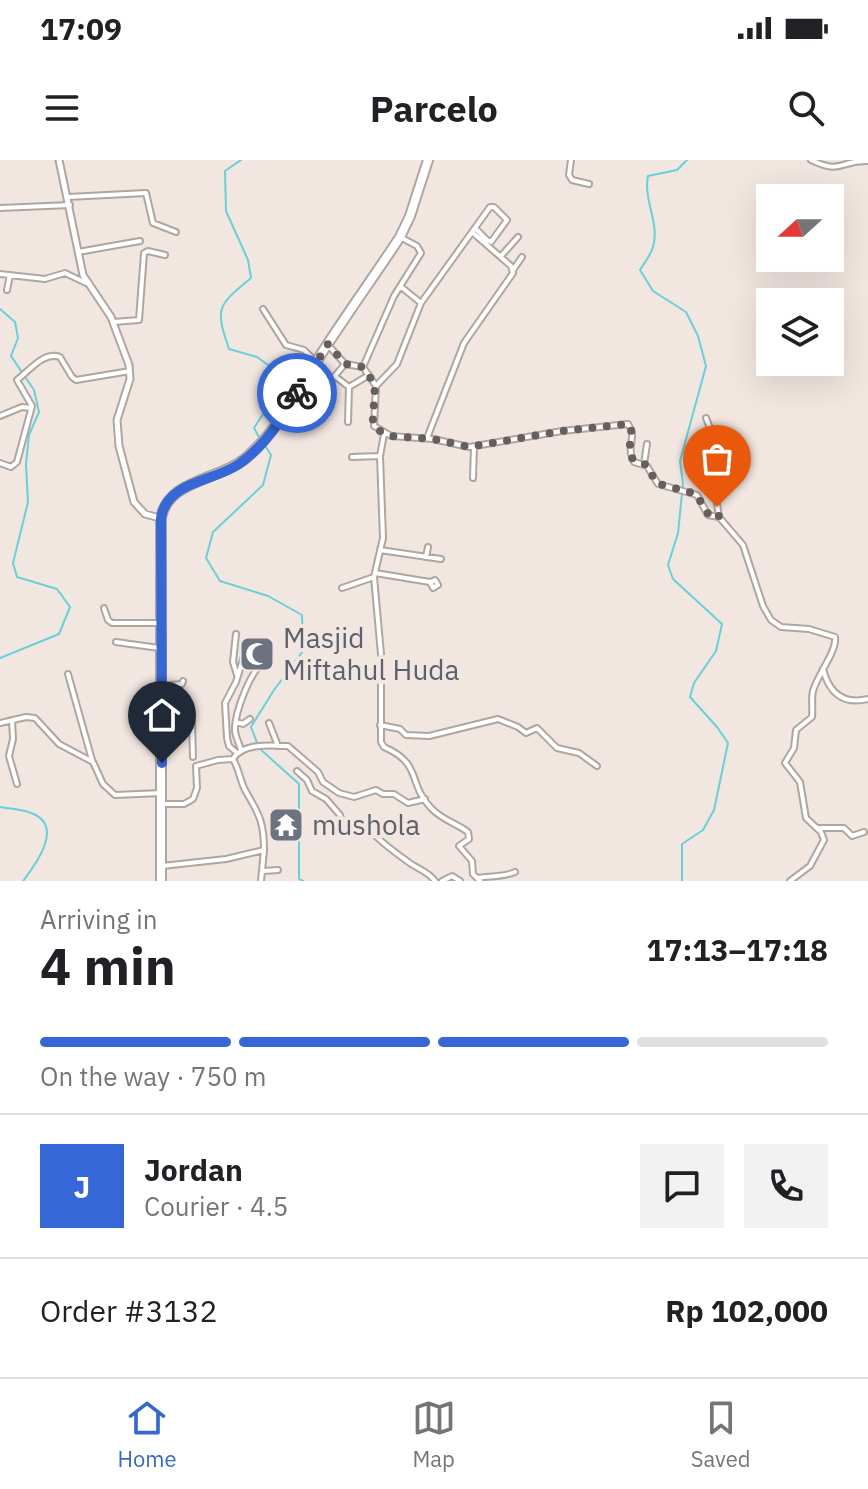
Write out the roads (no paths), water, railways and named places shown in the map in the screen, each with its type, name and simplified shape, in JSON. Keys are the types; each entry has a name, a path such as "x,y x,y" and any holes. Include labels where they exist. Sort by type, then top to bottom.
{"highway":[{"path":"161,881 161,518 166,502 174,493 233,467 267,439 280,423 316,362 400,237 428,160"}],"street":[{"path":"59,160 86,283 113,322 130,371 127,392 117,416 119,446 136,507 145,514 161,518"},
{"path":"571,160 569,175 572,180 589,184"},
{"path":"811,160 831,168 856,160 868,161"},
{"path":"68,197 145,192 153,223 176,232"},
{"path":"0,208 70,205"},
{"path":"473,230 491,242 507,220 491,207 473,230 421,303 398,361 376,386 373,423 384,434 474,447 562,431 627,424 632,432 631,456 636,463 644,464"},
{"path":"473,230 513,270"},
{"path":"363,367 400,286 421,251 400,237"},
{"path":"500,257 518,237"},
{"path":"78,252 140,241"},
{"path":"113,322 139,320 144,253 165,255"},
{"path":"427,438 462,346 499,296 522,257"},
{"path":"0,274 45,279 65,273 86,283"},
{"path":"7,290 10,275"},
{"path":"400,286 421,303"},
{"path":"263,309 286,345 304,350 316,362"},
{"path":"328,344 345,364 363,367 376,386"},
{"path":"0,463 11,467 17,462 31,408 28,395 17,380 46,357 53,355 62,359 76,380 130,371"},
{"path":"328,384 345,364"},
{"path":"349,387 369,375"},
{"path":"336,377 349,387"},
{"path":"348,422 349,387"},
{"path":"0,416 21,407 31,408"},
{"path":"706,418 714,438 712,465 719,481 716,497 719,517 745,548 763,606 771,620 781,627 804,628 835,637 835,649 822,667 812,693 812,717 796,730 795,745 785,763 799,780 805,816 823,836 823,843 810,866 790,881"},
{"path":"384,434 380,456 383,538 374,575 381,654 382,746 397,752 411,767 416,784 440,816 468,832 469,839 459,846 472,861 477,877"},
{"path":"647,444 644,464 656,483 699,496 709,516 719,517"},
{"path":"473,478 474,447"},
{"path":"352,457 380,456"},
{"path":"426,557 428,547"},
{"path":"380,550 441,559"},
{"path":"342,588 374,575 430,582"},
{"path":"104,608 111,622 161,623"},
{"path":"236,634 233,662 239,677"},
{"path":"116,642 162,648"},
{"path":"241,750 229,746 225,703 239,677 244,656"},
{"path":"241,750 235,733 240,703 256,667 264,663"},
{"path":"822,667 828,686 836,695 851,700 868,699"},
{"path":"68,674 88,752 101,781 115,795 162,793"},
{"path":"183,681 182,684 171,685 162,698 188,705 193,757"},
{"path":"0,723 35,718 59,744 93,762"},
{"path":"236,722 243,724 250,719"},
{"path":"380,725 400,729 406,735 424,736 499,719 526,733 537,728 557,748 579,753 597,766"},
{"path":"12,720 13,739 9,756 17,784"},
{"path":"269,723 278,746"},
{"path":"162,804 184,804 193,799 197,788 196,766 233,759 241,750 259,745 292,748 318,772 323,782 346,796 354,797 372,790 394,794 408,803 425,799"},
{"path":"233,759 246,793 255,804 265,835 261,881"},
{"path":"297,771 307,780 312,791 326,799 340,815 343,827 366,826 379,840 435,881"},
{"path":"816,828 842,827 852,836 864,832"},
{"path":"162,866 226,859 264,850"},
{"path":"263,871 278,870"},
{"path":"442,881 452,876 461,881 495,874 507,876 515,872"}],"waterway":[{"path":"241,160 225,171 226,211 248,260 251,278 225,302 221,316 229,349 257,357 279,373 267,408 254,428 260,439"},
{"path":"682,881 682,844 703,830 714,810 728,743 690,697 694,683 716,651 722,624 673,579 668,565 678,533 683,484 680,461 706,366 698,336 686,312 653,291 640,270 651,253 655,238 648,176 677,170 687,160"},
{"path":"0,309 15,322 18,338 11,356 34,390 39,412 29,435 26,464 28,502 13,563 17,577 57,589 70,607 59,634 0,658"},
{"path":"264,444 271,455 263,485 213,532 206,558 220,581 268,596 302,615 303,651 251,727 259,748 299,784 299,879 303,881"},
{"path":"0,807 31,813 46,826 45,845 23,881"}],"place":[{"name":"Masjid Miftahul Huda","path":"257,654"},
{"name":"mushola","path":"286,825"}]}
